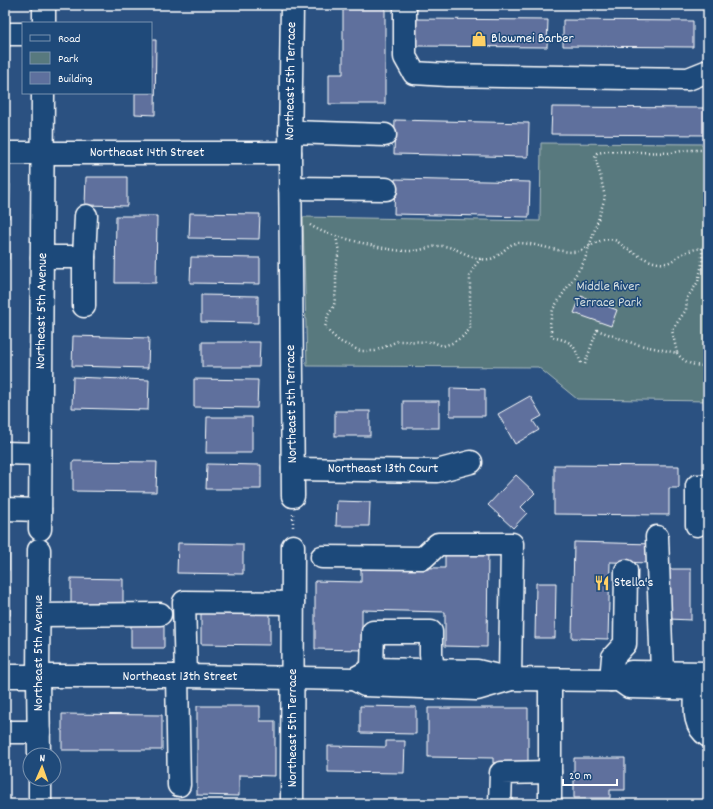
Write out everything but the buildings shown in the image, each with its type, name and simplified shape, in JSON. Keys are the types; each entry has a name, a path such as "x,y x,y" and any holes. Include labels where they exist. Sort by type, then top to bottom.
{"street":[{"path":"44,5 44,22"},
{"name":"Northeast 5th Terrace","path":"292,5 290,212 293,496"},
{"path":"405,5 405,56 414,73 447,75 688,79 708,71"},
{"path":"5,34 22,34"},
{"name":"Northeast 5th Avenue","path":"39,747 39,530 44,94"},
{"name":"Northeast 14th Street","path":"5,153 43,153 290,142 385,135"},
{"path":"290,188 386,190"},
{"path":"84,306 86,216"},
{"path":"42,257 84,257"},
{"path":"5,453 40,454"},
{"name":"Northeast 13th Court","path":"293,469 437,471 472,462"},
{"path":"697,525 697,486 708,486"},
{"path":"5,509 39,530"},
{"path":"657,537 662,672"},
{"path":"322,557 422,558 438,544 512,544 510,679"},
{"name":"Northeast 5th Terrace","path":"292,804 293,546"},
{"path":"615,680 613,657 625,644 626,571"},
{"path":"179,785 184,602 293,603"},
{"path":"39,615 160,614"},
{"path":"363,674 373,632 431,632 433,670"},
{"name":"Northeast 13th Street","path":"5,676 182,676 293,678 433,670 477,671 510,679 615,680 631,672 662,672 704,684"},
{"name":"Northeast 13th Street","path":"363,674 366,685 477,689 510,679"},
{"path":"550,680 550,804"},
{"name":"Northeast 13th Street","path":"615,680 629,687 704,684"},
{"path":"704,684 695,717 698,726 708,736"},
{"path":"5,732 39,732"},
{"path":"500,804 500,773 550,772"},
{"path":"40,787 40,804"}],"path":[{"path":"677,353 635,344 597,330 583,363 574,345 566,340 552,337 550,324 553,309 584,262 605,197 595,158 597,153 608,151 671,153 687,150 708,150"},
{"path":"290,212 312,227 336,236 378,248 410,252 436,246 446,246 466,254 489,259 497,257 502,251 516,242 573,252 582,250 601,240 615,240 644,258 655,262 666,263 685,252 702,248 708,244"},
{"path":"336,236 339,252 336,264 334,306 328,315 324,328 339,342 360,351 375,351 398,342 433,342 443,346 452,343 462,336 470,329 470,276 474,267 481,258"},
{"path":"702,248 702,264 698,282 687,298 686,310 672,330 677,353 686,363 708,366"},
{"path":"293,496 293,546"}],"green space":[{"name":"Middle River Terrace Park","path":"541,143 708,144 708,401 577,399 538,367 307,366 303,217 540,221"}],"place":[{"name":"Blowmei Barber","path":"479,39"},
{"name":"Stella's","path":"602,583"}]}
